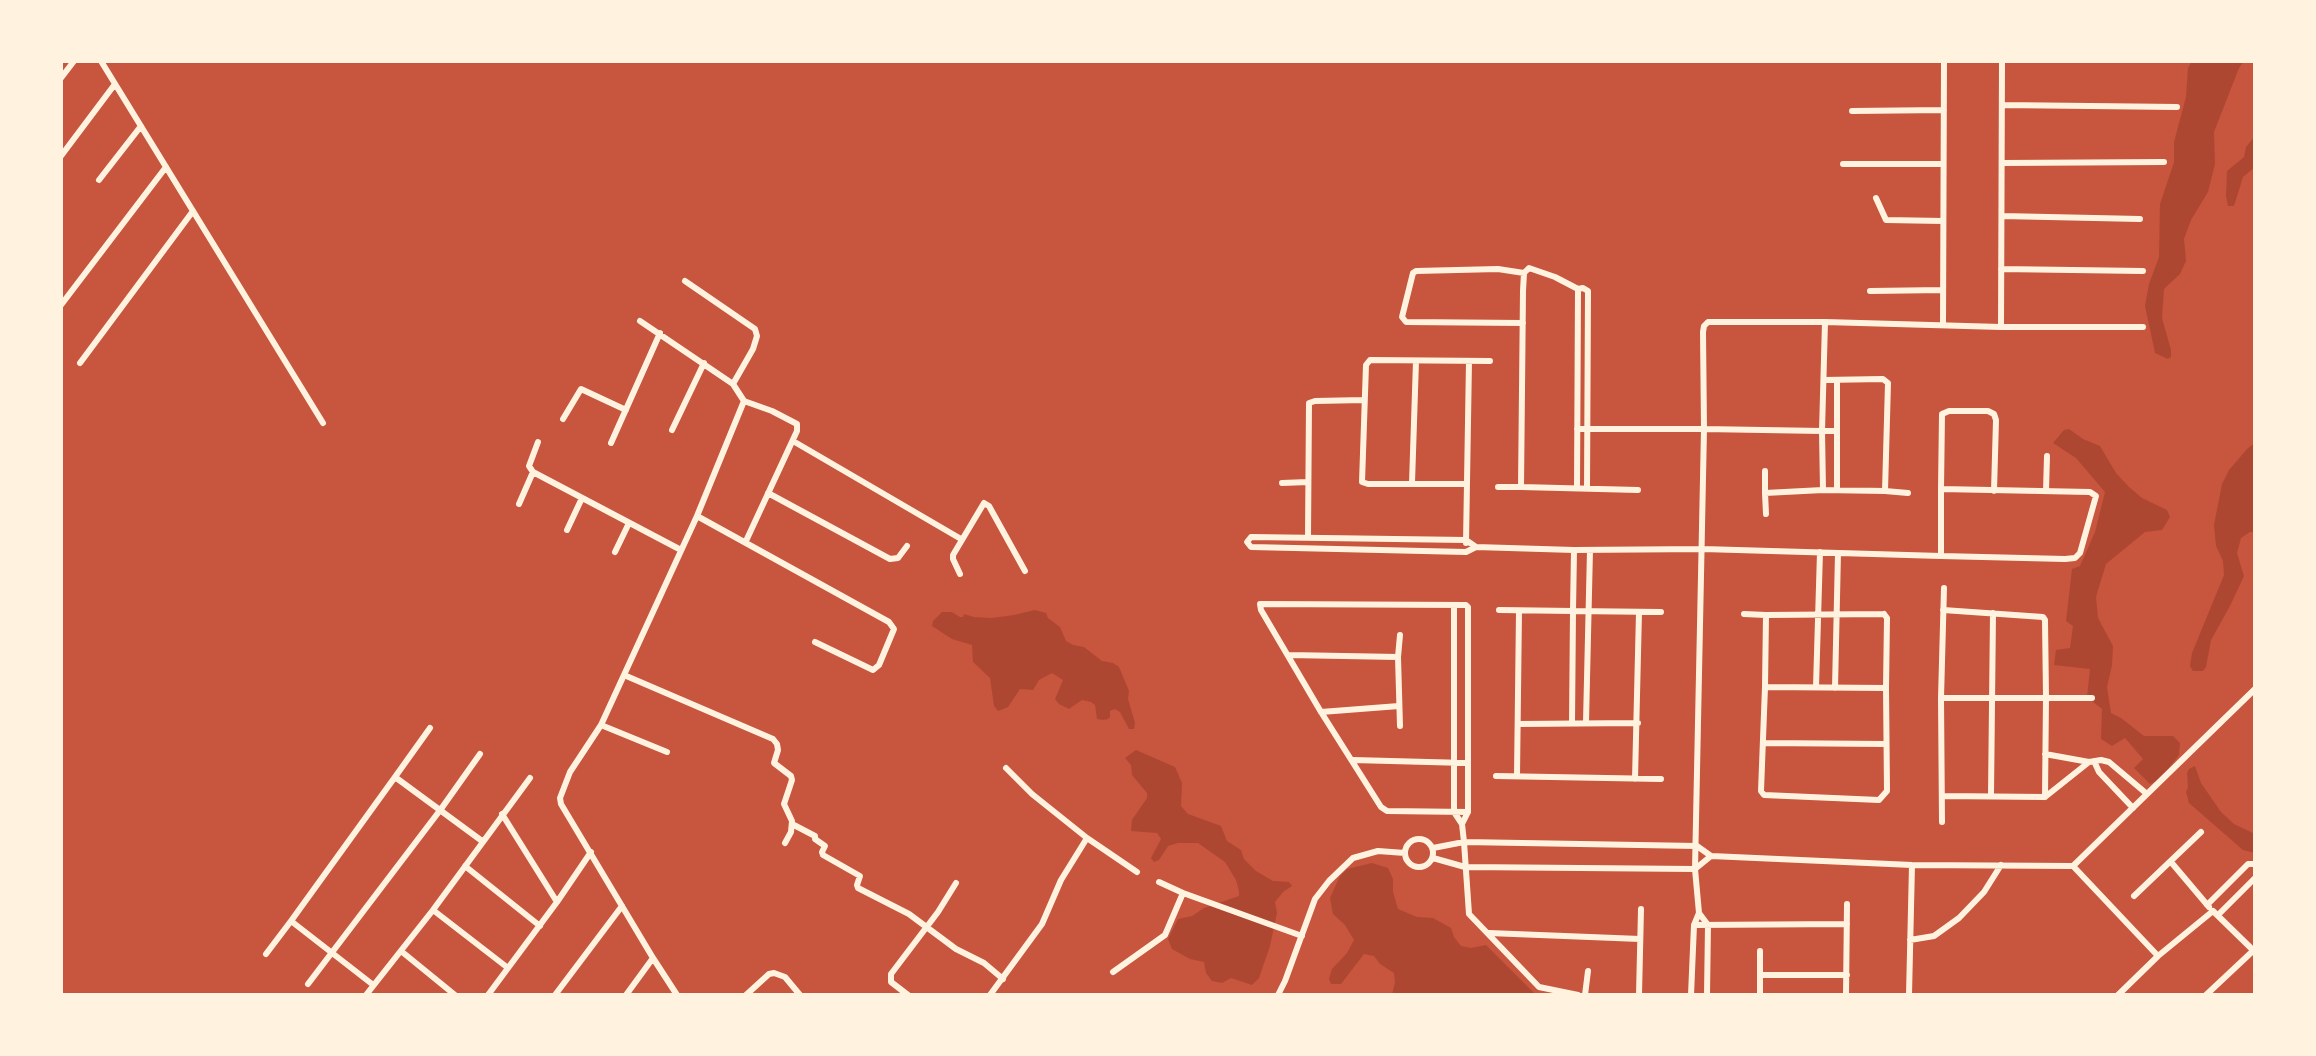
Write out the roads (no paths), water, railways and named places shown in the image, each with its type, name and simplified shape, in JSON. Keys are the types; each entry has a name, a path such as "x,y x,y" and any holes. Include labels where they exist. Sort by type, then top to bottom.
{"street":[{"path":"61,78 74,61"},
{"path":"101,61 323,423"},
{"path":"1943,326 1944,61"},
{"path":"2000,327 2002,61"},
{"path":"61,156 116,84"},
{"path":"2002,105 2177,107"},
{"path":"1852,111 1944,110"},
{"path":"99,180 141,126"},
{"path":"2002,163 2164,162"},
{"path":"1843,164 1943,164"},
{"path":"61,305 166,167"},
{"path":"1876,198 1886,220 1943,221"},
{"path":"80,363 193,211"},
{"path":"2002,216 2140,219"},
{"path":"1521,487 1524,273 1526,269 1532,268 1588,291 1587,488"},
{"path":"2001,269 2143,271"},
{"path":"1522,323 1406,322 1402,317 1413,273 1416,271 1498,270 1524,273"},
{"path":"685,281 755,329 757,336 753,349 733,384"},
{"path":"1577,488 1578,289"},
{"path":"1870,291 1943,290"},
{"path":"640,321 733,384 744,401 797,424 793,441 746,541"},
{"path":"1691,995 1694,925 1699,914 1695,869 1703,549 1703,332 1708,322 2143,327"},
{"path":"1824,490 1822,431 1825,322"},
{"path":"611,443 660,333"},
{"path":"1467,484 1367,484 1360,480 1368,361 1490,360"},
{"path":"1412,483 1416,361"},
{"path":"1466,552 1469,361"},
{"path":"672,430 704,363"},
{"path":"1824,380 1883,379 1888,383 1885,491"},
{"path":"1837,380 1837,490"},
{"path":"563,419 581,389 626,410"},
{"path":"1308,547 1309,403 1364,400"},
{"path":"677,995 561,804 560,798 570,772 601,725 697,516 744,401"},
{"path":"1941,556 1942,414 1950,411 1988,411 1994,414 1994,491"},
{"path":"1577,429 1836,431"},
{"path":"793,441 961,539"},
{"path":"538,442 529,466 533,472 681,550"},
{"path":"2046,491 2047,456"},
{"path":"1765,471 1766,514"},
{"path":"519,504 533,472"},
{"path":"1282,483 1308,482"},
{"path":"1498,487 1638,490"},
{"path":"1476,547 1466,540 1251,537 1247,542 1251,547 1466,552 1476,547 1574,550 1703,549 2065,559 2078,556 2096,496 2090,492 1941,489"},
{"path":"1765,493 1837,490 1908,493"},
{"path":"768,493 890,559 898,558 907,545"},
{"path":"567,530 582,498"},
{"path":"960,574 953,559 961,539 981,506 987,504 1025,571"},
{"path":"697,516 889,622 894,629 879,665 873,670 816,642"},
{"path":"615,552 629,523"},
{"path":"1572,723 1574,550"},
{"path":"1586,722 1590,550"},
{"path":"1816,687 1820,552"},
{"path":"1835,688 1838,553"},
{"path":"1942,821 1944,588"},
{"path":"1462,824 1468,812 1468,607 1260,604 1321,712 1384,809 1468,812"},
{"path":"1454,605 1454,812 1462,824 1469,914 1539,987 1578,995"},
{"path":"1499,610 1661,611"},
{"path":"1943,610 2045,618 2045,797"},
{"path":"1517,776 1519,611"},
{"path":"1635,779 1639,612"},
{"path":"1991,795 1993,613"},
{"path":"1744,614 1884,614 1887,618 1886,791 1879,800 1764,795 1761,792 1766,615"},
{"path":"1400,635 1398,657 1401,726"},
{"path":"1289,655 1398,657"},
{"path":"624,675 774,739 778,750 774,763 791,776 792,780 784,804 792,818 791,832 785,843"},
{"path":"1765,687 1886,688"},
{"path":"1433,848 1464,842 1697,846 1711,856 1912,865 2073,866 2255,689"},
{"path":"1941,698 2092,698"},
{"path":"1321,712 1399,706"},
{"path":"1518,724 1637,723"},
{"path":"601,725 667,752"},
{"path":"266,954 430,728"},
{"path":"1763,743 1886,744"},
{"path":"308,984 441,810 480,754"},
{"path":"2045,754 2109,762 2147,794"},
{"path":"1353,760 1466,763"},
{"path":"1943,796 2045,797 2092,761"},
{"path":"2092,761 2133,808"},
{"path":"1006,768 1032,794 1087,838 1137,872"},
{"path":"1496,776 1661,779"},
{"path":"395,777 482,841"},
{"path":"366,995 433,910 530,778"},
{"path":"502,814 557,902"},
{"path":"792,824 816,836 815,839 825,846 823,855 860,876 856,885 858,888 909,914 956,949 984,962 1003,979"},
{"path":"2134,895 2202,832"},
{"path":"990,995 1042,924 1061,880 1087,838"},
{"path":"1419,838 1428,841 1433,848 1433,858 1424,867 1418,867 1407,860 1405,853 1406,846 1419,838"},
{"path":"1278,995 1315,899 1329,881 1353,858 1378,851 1405,853"},
{"path":"488,995 591,852"},
{"path":"1433,858 1465,867 1695,869 1711,856"},
{"path":"2171,862 2212,910 2254,950 2206,995"},
{"path":"2212,910 2248,864 2255,864"},
{"path":"1909,995 1912,865"},
{"path":"1910,940 1934,936 1959,918 1984,892 2001,865"},
{"path":"465,866 540,926"},
{"path":"2073,866 2158,956"},
{"path":"2118,995 2158,956 2255,878"},
{"path":"1159,882 1302,936"},
{"path":"908,995 891,982 891,974 956,883"},
{"path":"1113,972 1165,935 1183,893"},
{"path":"1846,995 1847,904"},
{"path":"555,995 622,906"},
{"path":"1639,995 1641,909"},
{"path":"433,910 508,968"},
{"path":"1699,914 1708,925 1707,995"},
{"path":"291,921 372,985"},
{"path":"1694,925 1847,924"},
{"path":"1489,933 1640,939"},
{"path":"401,951 455,995"},
{"path":"1759,951 1760,995"},
{"path":"626,995 653,958"},
{"path":"1585,995 1588,971"},
{"path":"746,995 769,974 774,973 785,977 800,995"},
{"path":"1759,975 1847,975"}]}
